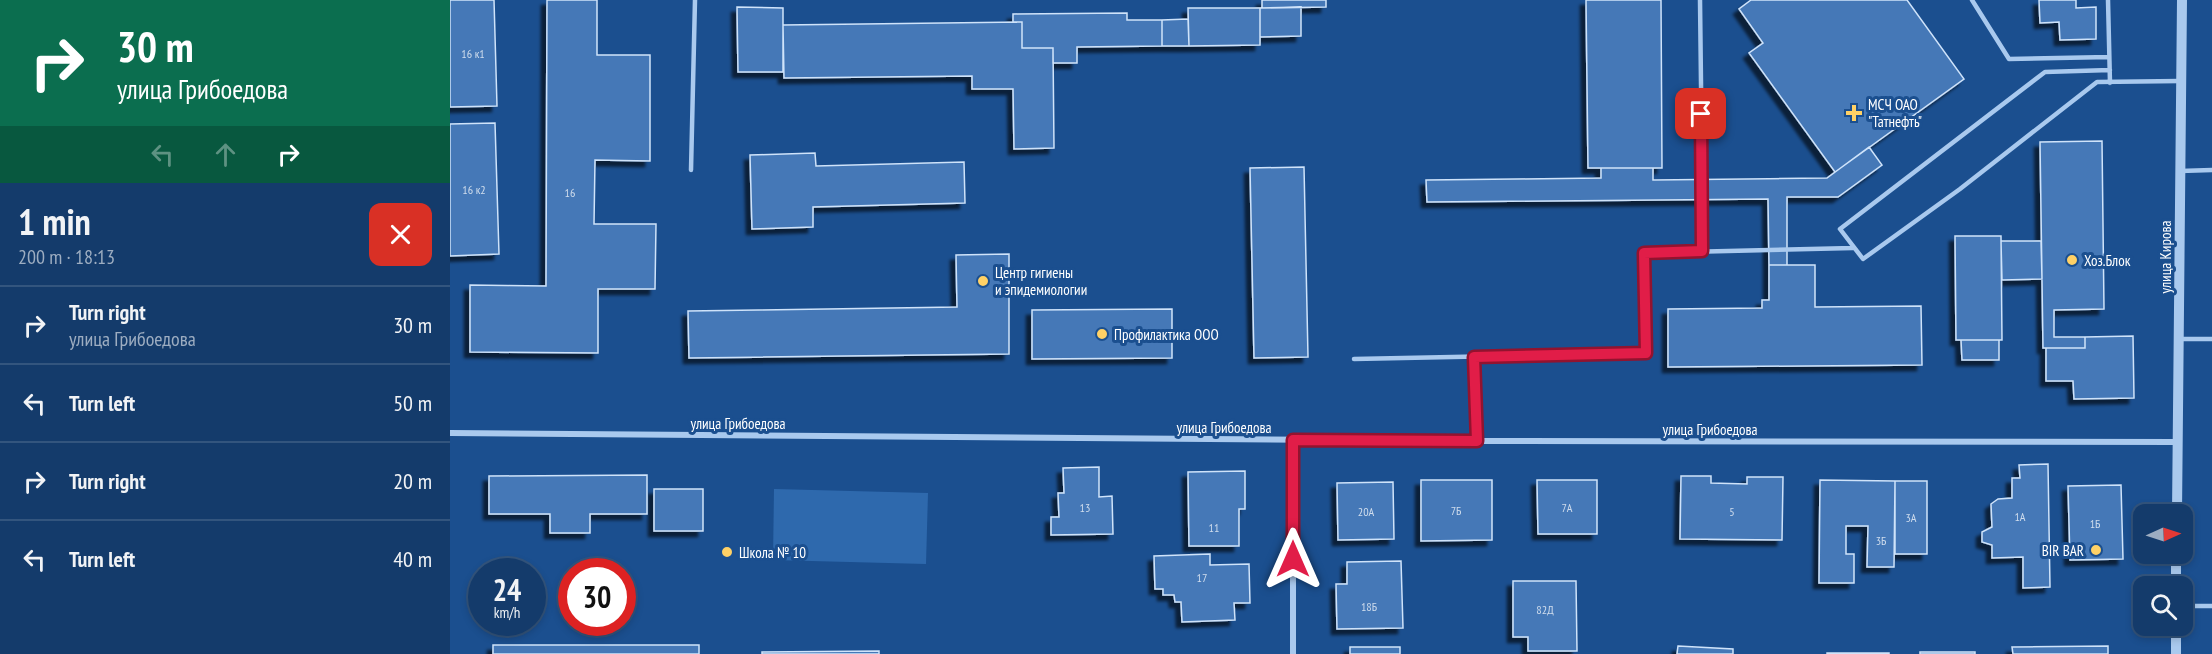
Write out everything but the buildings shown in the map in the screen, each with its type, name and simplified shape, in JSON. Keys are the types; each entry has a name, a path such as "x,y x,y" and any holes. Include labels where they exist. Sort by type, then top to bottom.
{"street":[{"name":"улица Кирова","path":"2177,504 2182,0"},
{"name":"улица Грибоедова","path":"450,432 1293,440 2178,442"},
{"path":"1293,440 1293,654"},
{"path":"2175,654 2176,636"}],"lane":[{"path":"691,170 695,0"},
{"path":"1700,0 1702,251"},
{"path":"1972,0 2009,59 2109,57"},
{"path":"2108,0 2110,83"},
{"path":"2110,70 2045,72 1840,230 1863,259 1960,189 2097,82 2180,81"},
{"path":"2180,171 2212,170"},
{"path":"1354,359 1646,353 1644,253 1853,248"},
{"path":"2179,339 2212,339"},
{"path":"1474,357 1477,441"},
{"path":"2193,606 2212,606"}],"shaded area":[{"path":"774,489 928,493 926,564 773,560"}],"place":[{"name":"МСЧ ОАО \"Татнефть\"","path":"1854,113"},
{"name":"Хоз.Блок","path":"2072,260"},
{"name":"Центр гигиены и эпидемиологии","path":"983,281"},
{"name":"Профилактика ООО","path":"1102,334"},
{"name":"BIR BAR","path":"2096,550"},
{"name":"Школа № 10","path":"727,552"}],"route":[{"path":"1293,559 1293,440 1477,441 1474,357 1646,353 1644,253 1702,251 1701,114"}]}
